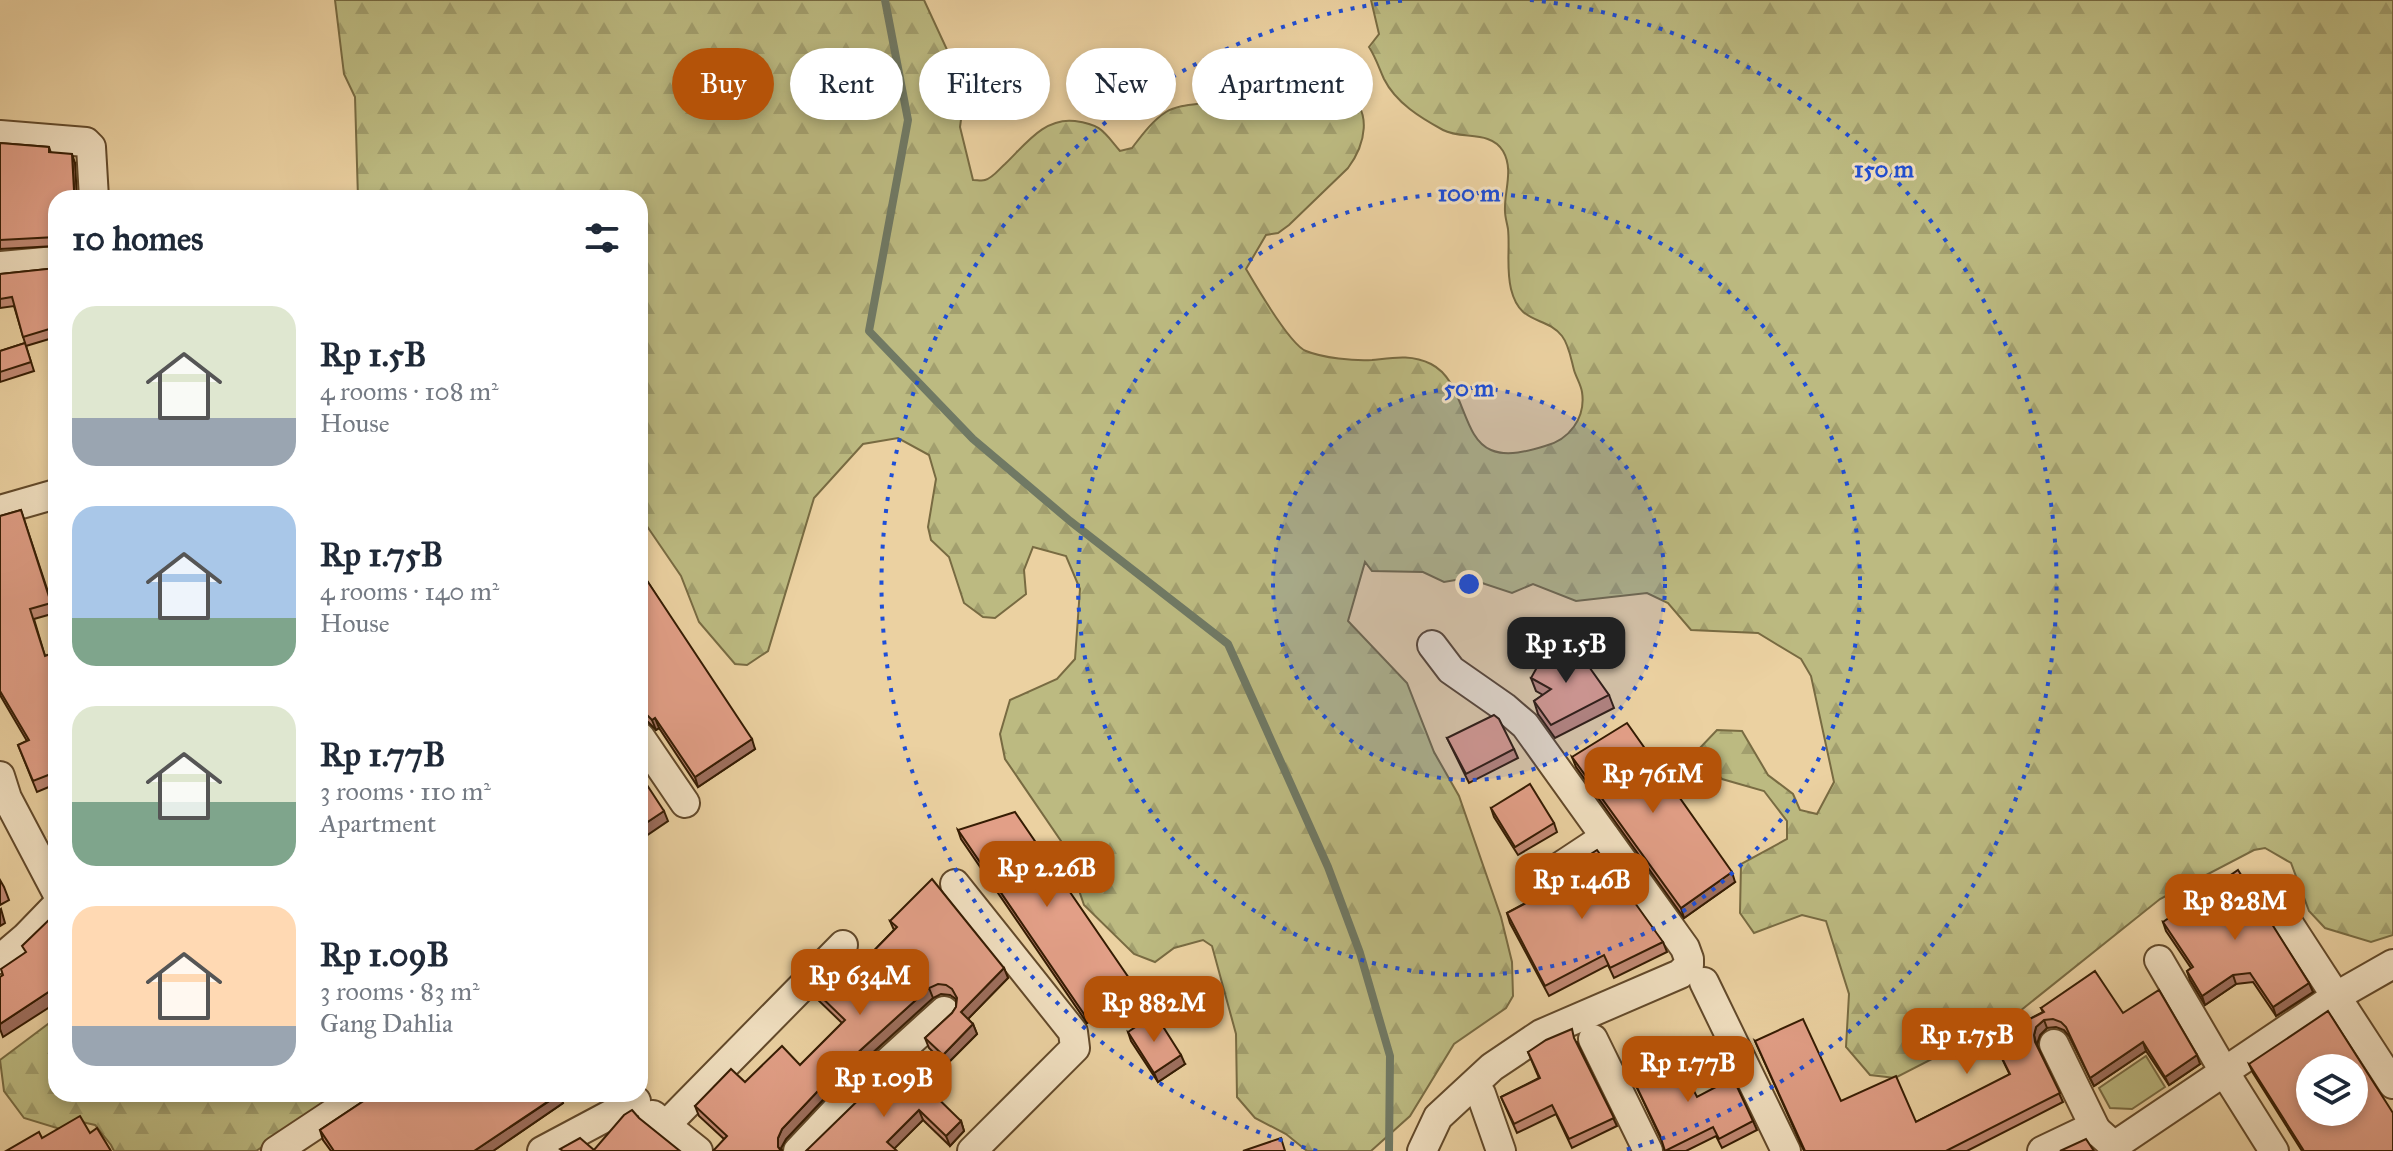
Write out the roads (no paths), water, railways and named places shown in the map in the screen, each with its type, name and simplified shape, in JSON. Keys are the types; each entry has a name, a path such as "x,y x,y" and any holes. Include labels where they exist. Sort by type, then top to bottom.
{"street":[{"path":"0,135 86,142 91,147 94,190"},
{"path":"0,266 48,262"},
{"path":"0,510 48,496"},
{"path":"1422,1151 1438,1117 1492,1067 1541,1034 1680,974 1689,965 1685,948 1525,725 1451,670 1432,645"},
{"path":"648,749 685,803"},
{"path":"0,776 7,798 48,876"},
{"path":"1540,880 1605,837"},
{"path":"955,884 1073,1032 1075,1048 972,1151"},
{"path":"2272,898 2393,1084"},
{"path":"0,959 48,914"},
{"path":"666,1125 843,945"},
{"path":"2159,960 2274,1151"},
{"path":"2109,1142 2225,1073 2335,997 2393,964"},
{"path":"1704,982 1786,1151"},
{"path":"798,1151 847,1099 944,1011"},
{"path":"1593,1039 1648,1151"},
{"path":"2054,1044 2109,1142"},
{"path":"1481,1094 1501,1151"},
{"path":"276,1151 350,1102"},
{"path":"542,1151 625,1102"},
{"path":"637,1102 698,1151"},
{"path":"2042,1151 2084,1131 2109,1142"}],"waterway":[{"path":"885,0 908,120 869,331 973,439 1070,521 1228,644 1328,867 1360,953 1390,1056 1389,1151"}]}
